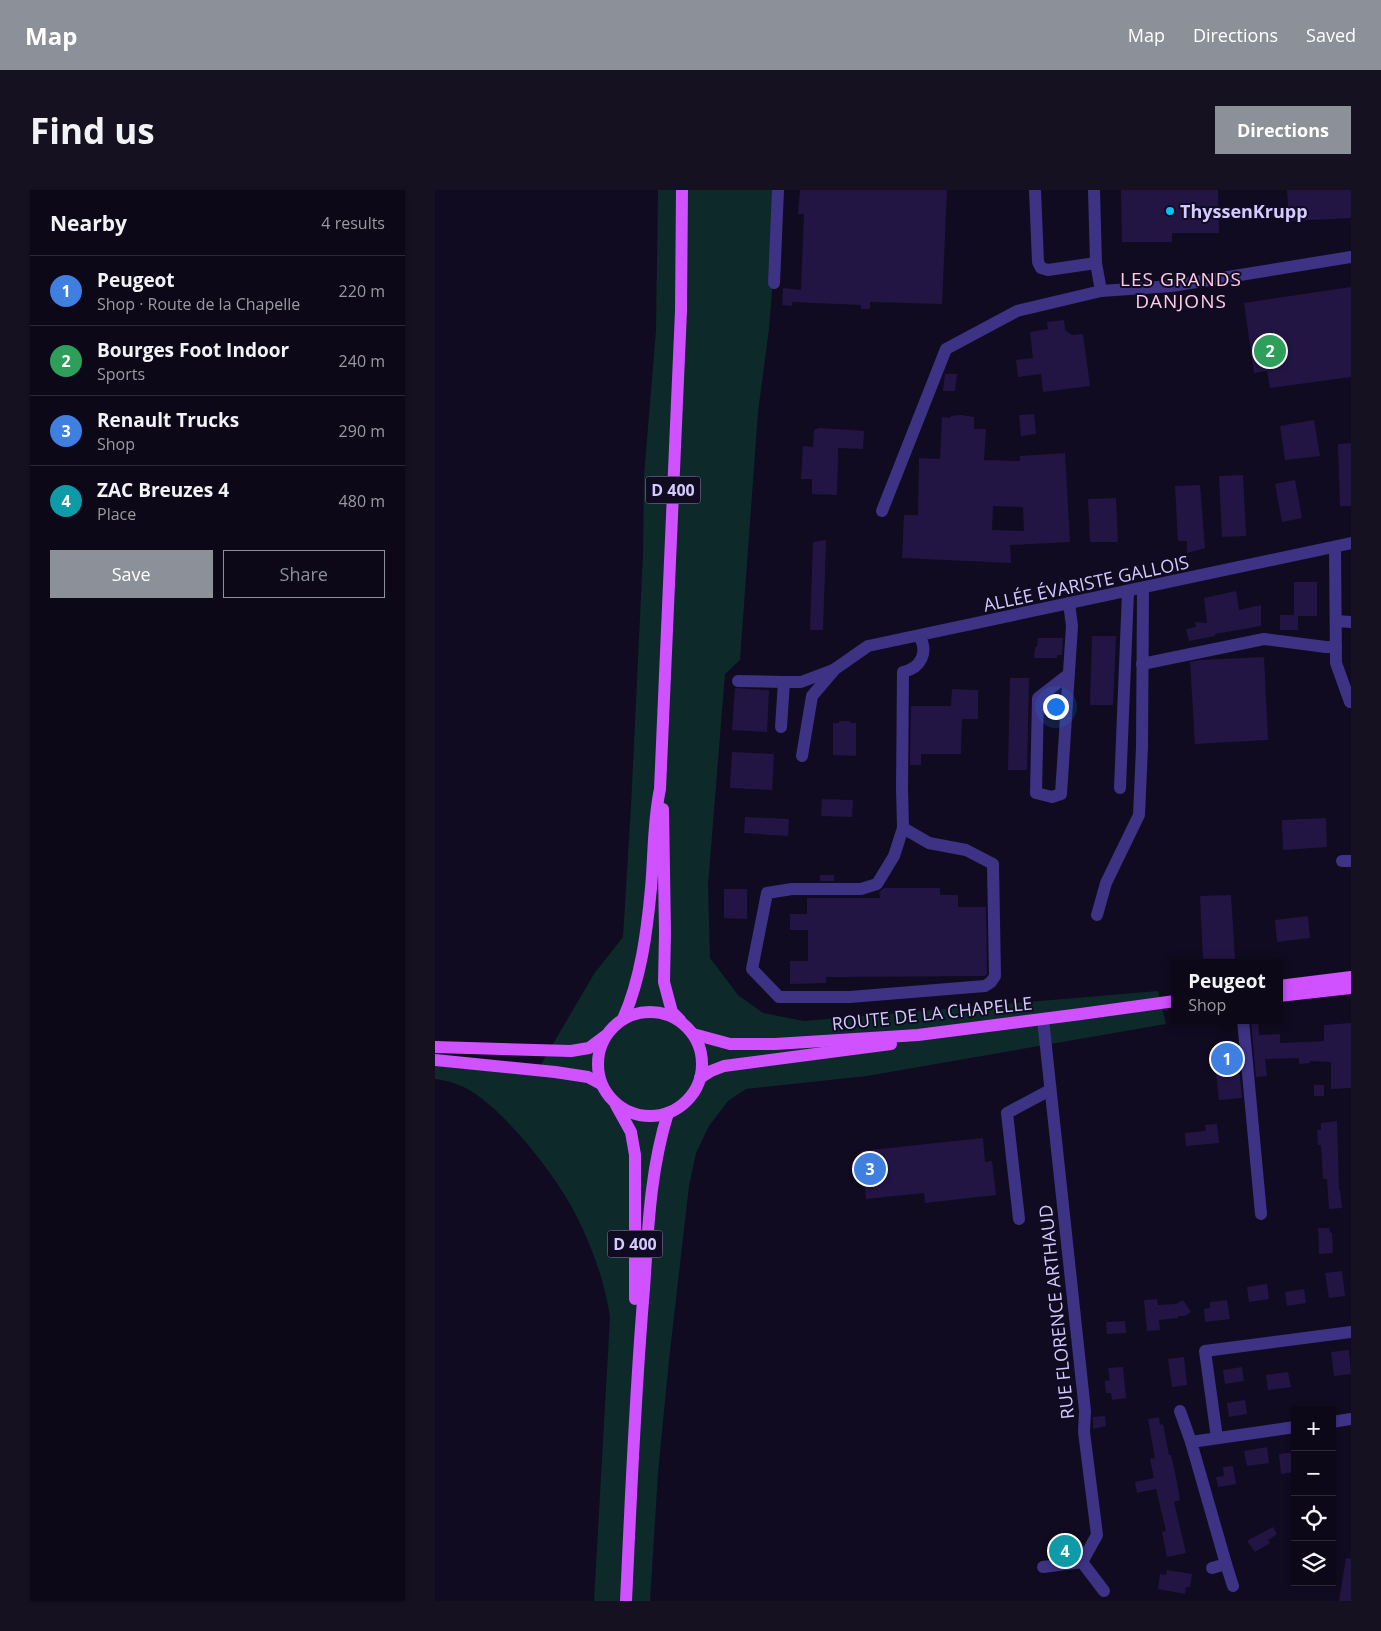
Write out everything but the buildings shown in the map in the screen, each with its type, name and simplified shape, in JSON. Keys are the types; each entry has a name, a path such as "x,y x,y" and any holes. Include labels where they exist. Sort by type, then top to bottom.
{"main road":[{"name":"D 400","path":"682,190 681,311 661,789 665,932 664,982 672,1012 682,1022"},
{"name":"D 400","path":"623,1019 634,987 645,932 651,888 656,809 661,789"},
{"path":"1283,986 1351,977"},
{"path":"1283,996 1351,988"},
{"name":"ROUTE DE LA CHAPELLE","path":"700,1078 724,1066 742,1063 1044,1022 1171,1002"},
{"name":"ROUTE DE LA CHAPELLE","path":"693,1034 730,1044 784,1043 918,1034 1171,1009"},
{"path":"653,1012 668,1015 682,1022 693,1034 701,1055 700,1078 693,1093 683,1105 668,1113 654,1116 640,1115 627,1111 615,1103 601,1084 597,1067 599,1050 614,1025 638,1013 653,1012"},
{"path":"435,1047 571,1051 589,1048 607,1034"},
{"path":"435,1060 555,1072 588,1077 601,1084"},
{"name":"D 400","path":"615,1103 631,1132 635,1155 636,1389"},
{"name":"D 400","path":"626,1601 636,1389 654,1170 660,1138 668,1113"}],"street":[{"path":"774,283 778,190"},
{"path":"1035,190 1038,262 1041,268 1048,270 1096,263"},
{"path":"1094,190 1096,263 1101,291"},
{"path":"882,510 946,349 985,330 1017,311 1101,291 1199,282 1351,257"},
{"name":"ALLÉE ÉVARISTE GALLOIS","path":"835,669 868,646 1351,543"},
{"path":"1335,547 1336,663 1349,702"},
{"path":"1097,915 1106,882 1139,815 1143,588"},
{"path":"1120,788 1128,592"},
{"path":"1069,604 1071,626 1069,674 1061,794 1052,797 1035,793 1038,698 1069,674"},
{"path":"1336,621 1351,622"},
{"path":"903,828 929,843 966,850 993,864 995,976 991,982 985,986 850,996 779,996 752,969 767,893 792,889 861,888 877,884 894,856 903,828 903,672 913,669 921,661 924,645 919,636"},
{"path":"1142,664 1264,639 1336,647"},
{"path":"737,681 801,682 835,669"},
{"path":"803,756 812,696 835,669"},
{"path":"781,727 785,682"},
{"name":"RUE FLORENCE ARTHAUD","path":"1044,1022 1085,1411 1084,1432 1097,1534 1082,1562"},
{"path":"1243,1024 1261,1214"},
{"path":"1019,1219 1007,1113 1051,1090"},
{"path":"1217,1438 1205,1352 1351,1332"},
{"path":"1180,1411 1191,1442 1233,1586"},
{"path":"1336,1421 1351,1419"},
{"path":"1191,1442 1291,1428"},
{"path":"1043,1567 1082,1562 1104,1591"},
{"path":"1212,1568 1226,1564"}],"green space":[{"path":"658,190 780,190 769,329 758,412 740,660 725,674 708,885 710,958 738,995 763,1013 804,1021 1158,991 1166,1024 867,1076 746,1089 728,1101 709,1126 696,1153 689,1186 658,1473 650,1601 594,1601 610,1317 601,1278 576,1215 545,1166 517,1132 488,1104 466,1088 435,1079 435,1064 536,1073 594,974 623,937 643,554 644,476 656,330"}],"place":[{"name":"ThyssenKrupp","path":"1170,211"},
{"name":"Bourges Foot Indoor","path":"1270,351"},
{"name":"Peugeot","path":"1227,1059"},
{"name":"Renault Trucks","path":"870,1169"},
{"name":"ZAC Breuzes 4","path":"1065,1551"}],"district":[{"name":"LES GRANDS DANJONS","path":"1181,290"}]}
